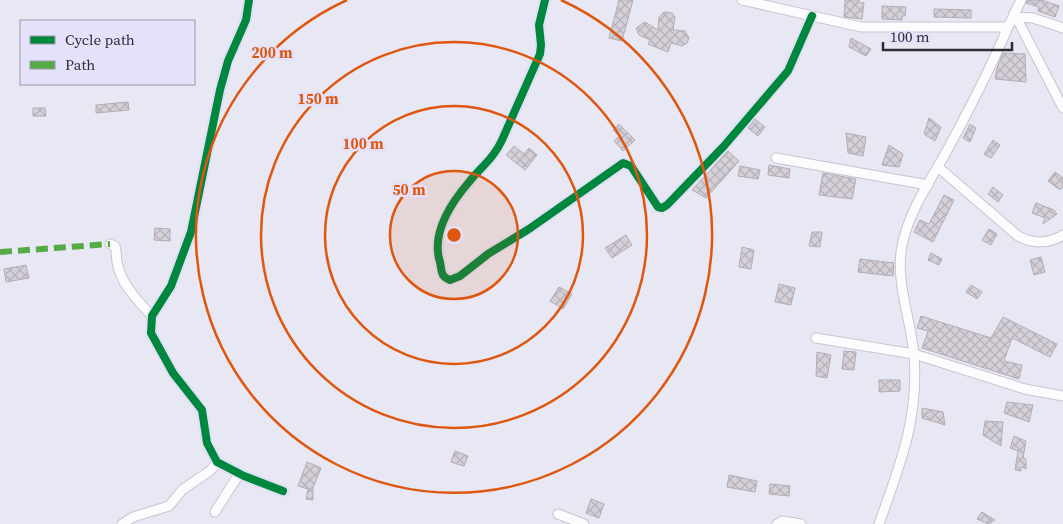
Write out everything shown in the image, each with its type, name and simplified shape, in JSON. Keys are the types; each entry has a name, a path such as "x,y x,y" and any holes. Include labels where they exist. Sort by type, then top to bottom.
{"street":[{"path":"249,0 246,20 228,61 220,90 191,232 171,286 152,316 151,333 173,373 202,410 207,443 217,462 240,474 283,491"},
{"path":"545,0 539,26 540,54 496,154 469,182 458,197 448,213 439,234 436,245 441,272 444,277 450,280 460,276 488,254 529,229 623,163 631,166 658,207 662,208 667,205 724,146 784,76 812,16"},
{"path":"742,0 844,25 880,28 1008,27"},
{"path":"879,524 909,437 914,402 914,354 900,262 905,235 928,185 990,72 1021,0"},
{"path":"1015,15 1033,18 1063,28"},
{"path":"1015,15 1063,108"},
{"path":"776,158 928,185"},
{"path":"938,167 1018,236 1028,242 1042,242 1063,235"},
{"path":"110,244 115,246 117,261 126,283 138,302 152,316"},
{"path":"816,338 914,354 1025,389 1063,396"},
{"path":"122,524 133,517 168,506 182,490 211,470 217,462"},
{"path":"214,512 240,474"},
{"path":"558,514 584,524"},
{"path":"777,524 782,521 801,524"}],"building":[{"path":"619,0 633,0 622,41 609,38"},
{"path":"845,0 859,0 859,2 864,3 862,19 844,17"},
{"path":"1027,0 1042,0 1059,6 1055,17 1038,11 1039,7 1026,3"},
{"path":"882,6 906,7 905,16 902,16 902,20 882,19"},
{"path":"934,9 971,10 971,18 934,17"},
{"path":"664,12 672,13 675,17 673,30 685,31 689,38 687,43 682,46 671,43 668,52 648,44 650,40 639,35 636,28 645,22 658,30 659,17"},
{"path":"851,38 871,49 866,56 849,47"},
{"path":"1003,53 1025,54 1026,82 995,79"},
{"path":"128,102 129,110 96,113 96,105"},
{"path":"33,108 45,108 46,116 33,116"},
{"path":"929,118 941,127 935,141 924,134"},
{"path":"755,119 765,127 758,136 748,128"},
{"path":"619,124 635,140 623,151 614,141 619,136 613,130"},
{"path":"970,124 976,128 970,142 963,138"},
{"path":"846,133 866,137 863,156 848,153"},
{"path":"993,140 1000,145 991,158 984,154"},
{"path":"889,145 903,154 899,167 882,165"},
{"path":"514,146 524,154 529,148 537,155 525,170 506,155"},
{"path":"728,151 739,161 706,198 692,190"},
{"path":"769,165 790,169 789,178 768,175"},
{"path":"740,166 760,170 758,179 738,176"},
{"path":"1055,172 1063,178 1063,187 1060,190 1048,181"},
{"path":"823,173 856,179 852,199 819,195"},
{"path":"993,187 1003,195 998,202 988,194"},
{"path":"944,195 954,200 933,242 914,232 920,220 929,224"},
{"path":"1036,203 1054,210 1057,214 1043,224 1045,218 1032,213"},
{"path":"155,228 170,229 170,241 154,240"},
{"path":"989,229 997,234 991,245 982,240"},
{"path":"812,232 822,232 820,247 809,246"},
{"path":"626,235 632,245 612,258 605,248"},
{"path":"742,247 754,250 751,269 739,267"},
{"path":"931,253 942,259 939,265 928,260"},
{"path":"1041,257 1045,272 1034,275 1030,260"},
{"path":"860,259 894,263 893,276 858,272"},
{"path":"26,265 29,278 6,282 4,269"},
{"path":"779,284 795,288 791,305 775,302"},
{"path":"971,285 982,292 977,299 966,292"},
{"path":"559,287 572,294 563,309 550,301"},
{"path":"921,316 991,338 1003,317 1057,344 1050,357 1012,338 1004,361 1022,365 1019,379 922,348 928,331 917,328"},
{"path":"844,351 856,352 854,370 842,369"},
{"path":"817,352 831,355 827,378 816,376"},
{"path":"879,380 900,380 900,391 879,392"},
{"path":"1007,402 1033,405 1029,422 1004,413"},
{"path":"922,408 943,412 945,425 922,418"},
{"path":"985,421 1003,422 1001,446 983,435"},
{"path":"1014,436 1026,441 1023,458 1026,459 1026,469 1021,467 1021,471 1015,470 1018,451 1010,448"},
{"path":"455,451 468,456 464,466 451,462"},
{"path":"307,462 321,468 313,488 313,500 306,499 308,489 298,486"},
{"path":"729,475 757,481 755,492 727,487"},
{"path":"770,484 790,486 789,496 769,494"},
{"path":"591,499 604,504 599,518 586,513"},
{"path":"982,512 995,520 989,524 977,519"}],"marked path":[{"path":"0,252 110,244"}],"cycle path":[{"path":"249,0 246,20 228,61 220,90 191,232 171,286 152,316 151,333 173,373 202,410 207,443 217,462 244,476 283,491"},
{"path":"545,0 539,25 540,54 502,140 491,157 456,199 440,230 438,251 441,271 444,277 450,280 460,276 488,254 529,229 623,163 631,166 658,207 662,208 667,205 724,146 788,71 812,16"}]}
